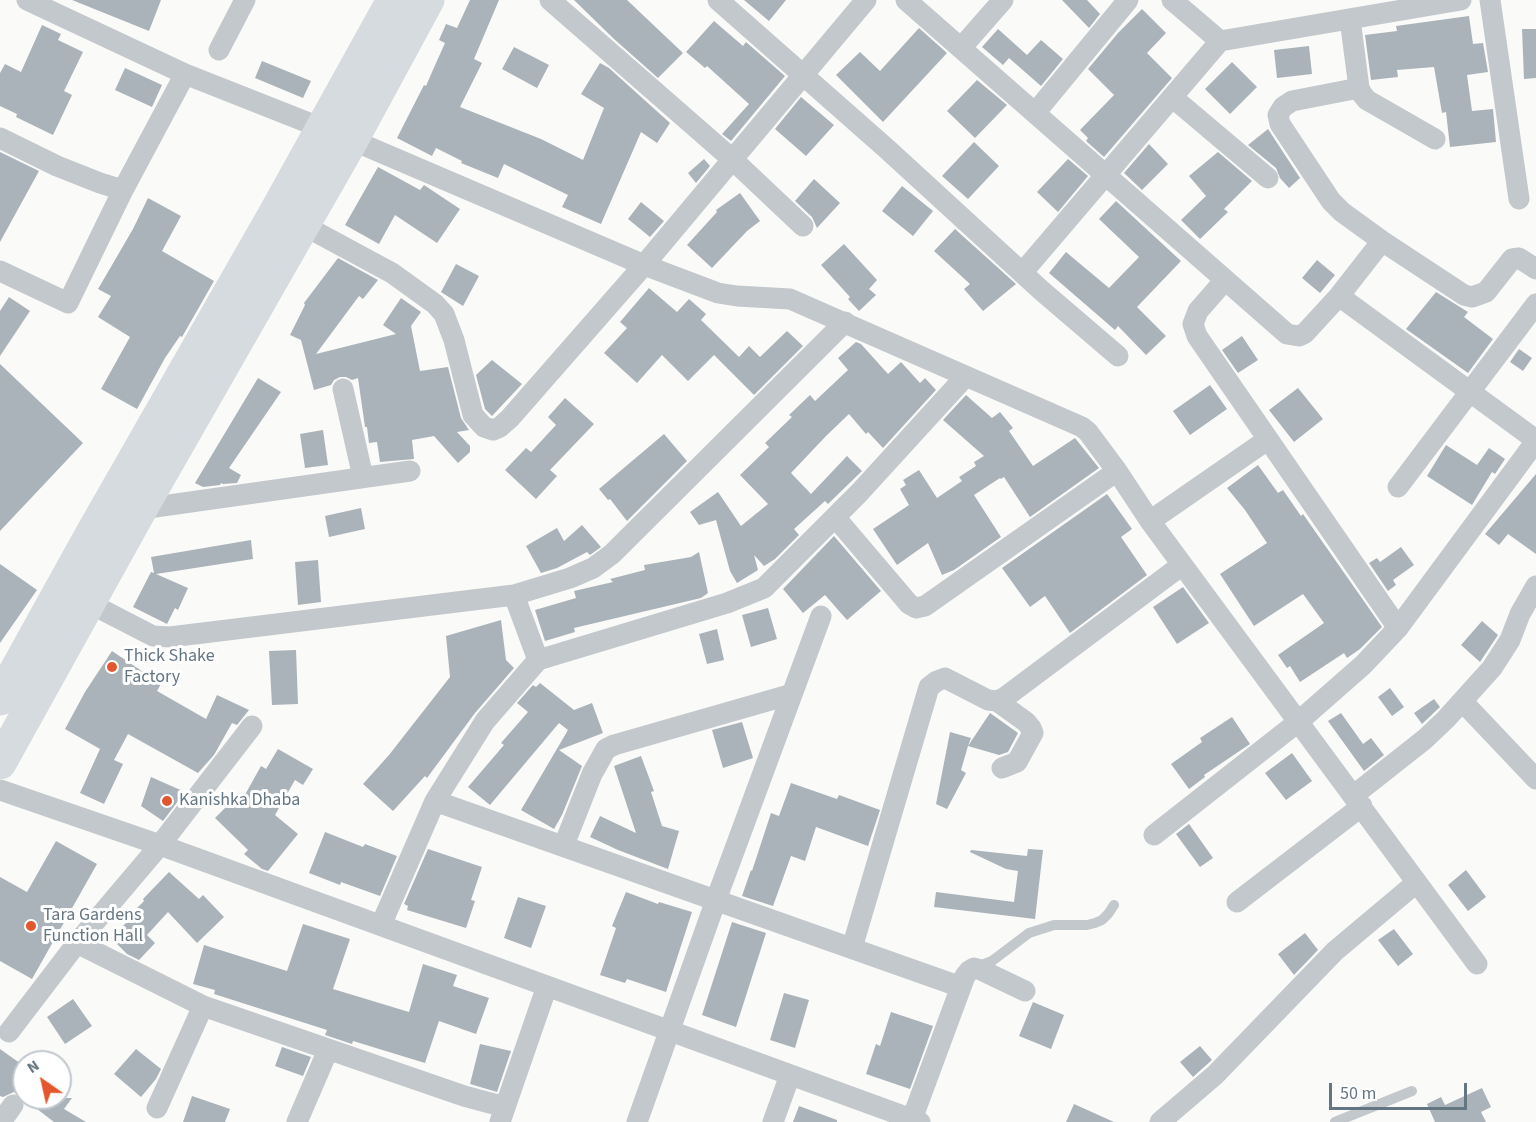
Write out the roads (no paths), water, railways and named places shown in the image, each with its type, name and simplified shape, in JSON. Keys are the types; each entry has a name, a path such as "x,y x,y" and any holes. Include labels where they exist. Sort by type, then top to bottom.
{"main road":[{"path":"0,699 12,668 92,533 393,0"},
{"path":"0,763 141,509 352,140 428,0"}],"street":[{"path":"219,50 245,0"},
{"path":"550,0 732,159 803,226"},
{"path":"718,0 1022,273 1118,356"},
{"path":"303,225 392,273 435,304 444,314 454,340 473,415 484,427 493,430 510,418 644,265 866,0"},
{"path":"906,0 1287,334 1293,336 1305,333 1339,296 1382,242"},
{"path":"961,48 1003,0"},
{"path":"1035,112 1128,0"},
{"path":"1172,0 1220,41"},
{"path":"1022,273 1220,41 1461,0"},
{"path":"1490,0 1519,199"},
{"path":"39,3 185,74 352,140 644,265 718,293 790,298 1082,427 1117,471 1182,565 1358,800 1416,883 1477,964"},
{"path":"1350,19 1359,88 1367,100 1435,139"},
{"path":"0,271 68,303 123,190 185,74"},
{"path":"1359,88 1292,101 1283,107 1278,115 1281,124 1331,201 1382,242 1464,295 1472,297 1486,292 1512,259 1519,258 1536,268"},
{"path":"1172,98 1268,178"},
{"path":"0,138 57,166 123,190"},
{"path":"1225,280 1198,311 1193,324 1197,336 1398,628"},
{"path":"1154,835 1298,722 1363,665 1398,628 1536,441 1339,296"},
{"path":"1398,487 1536,304"},
{"path":"89,603 153,636 170,637 514,595 570,578 593,568 612,554 845,322"},
{"path":"381,926 435,801 485,721 538,660 727,603 764,588 859,494 965,377"},
{"path":"343,389 363,477"},
{"path":"1150,521 1267,440"},
{"path":"141,509 410,471"},
{"path":"835,517 909,604 916,608 925,606 1117,471"},
{"path":"997,701 1011,693 1182,565"},
{"path":"1237,902 1358,800 1425,739 1462,701 1502,654 1536,586"},
{"path":"514,595 538,660"},
{"path":"637,1122 821,616"},
{"path":"852,948 929,687 945,678 988,700 997,701 1026,722 1032,734 1017,762 1002,768"},
{"path":"564,845 592,774 606,749 792,694"},
{"path":"1462,701 1536,779"},
{"path":"9,1032 77,943 160,845 252,726"},
{"path":"0,790 160,845 915,1121 965,976 974,968 1025,992"},
{"path":"435,801 961,987"},
{"path":"1160,1122 1215,1075 1335,951 1416,883"},
{"path":"77,943 203,1006 464,1096 502,1114 547,986"},
{"path":"157,1108 203,1006"},
{"path":"297,1122 328,1050"},
{"path":"773,1122 790,1075"}],"lane":[{"path":"974,968 992,961 1029,933 1054,925 1095,923 1108,914 1114,905"},
{"path":"1335,1122 1412,1091"}],"place":[{"name":"Thick Shake Factory","path":"112,667"},
{"name":"Kanishka Dhaba","path":"167,801"},
{"name":"Tara Gardens Function Hall","path":"31,926"}]}
